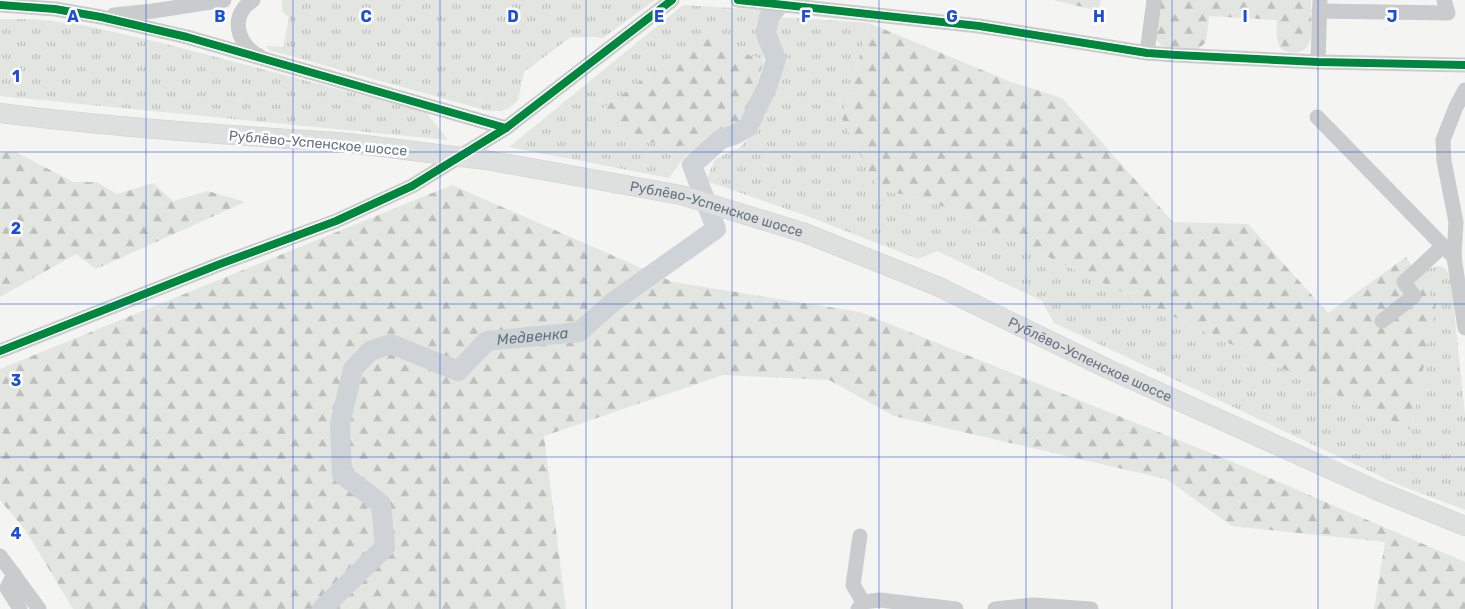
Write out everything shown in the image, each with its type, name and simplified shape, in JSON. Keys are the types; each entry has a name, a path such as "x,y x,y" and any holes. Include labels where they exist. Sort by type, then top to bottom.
{"main road":[{"name":"Рублёво-Успенское шоссе","path":"0,113 167,131 348,143 486,160 681,195 805,233 937,286 1117,373 1376,490 1465,526"}],"street":[{"path":"101,17 224,0"},
{"path":"253,0 244,8 238,26 239,36 252,52 267,60"},
{"path":"0,351 220,264 336,221 412,186 506,128 672,0"},
{"path":"738,0 979,26 1176,55 1318,62 1465,65"},
{"path":"1147,52 1154,0"},
{"path":"1318,62 1320,6 1448,13 1444,0"},
{"path":"0,4 56,4 101,17 187,37 506,128"},
{"path":"0,11 56,4"},
{"path":"1465,90 1443,140 1444,161 1456,222 1454,257 1465,328"},
{"path":"0,107 70,122"},
{"path":"1317,116 1454,257"},
{"path":"1456,222 1465,202"},
{"path":"1382,321 1414,296 1404,282 1443,246"},
{"path":"860,536 852,585 861,606 880,600 956,609"},
{"path":"0,556 39,609"},
{"path":"14,574 6,588 20,609"},
{"path":"995,609 1033,605 1091,609"}],"green space":[{"path":"282,0 655,0 603,38 571,37 524,72 518,100 508,109 488,111 269,50 266,46 283,47 289,18 282,11"},
{"path":"1053,0 1101,0 1098,11"},
{"path":"1159,0 1311,0 1309,43 1300,52 1283,50 1277,41 1277,20 1209,16 1206,42 1197,50 1162,46 1154,37"},
{"path":"683,5 764,10 760,32 764,60 746,54 706,33 601,110 619,130 670,149 723,132 685,156 669,178 509,147"},
{"path":"780,17 869,23 842,119 878,190 927,199 1411,430 1435,304 1418,276 1433,267 1441,266 1445,269 1451,281 1465,415 1465,510 1399,485 1054,323 1042,301 937,251 918,259 807,216 706,181 715,159 739,148 757,131 784,59 774,31"},
{"path":"0,19 35,19 83,25 162,43 426,112 448,140 0,96"},
{"path":"869,23 1011,82 1062,98 1173,222 1248,224 1328,313 1406,257 1436,304 1411,430 927,199 878,190 842,119"},
{"path":"706,33 746,54 764,60 747,118 723,132 670,149 619,130 601,110"},
{"path":"14,151 73,182 97,182 117,194 153,183 173,201 208,191 245,202 96,269 76,254 0,297 0,154"},
{"path":"452,185 673,282 860,312 1228,460 1465,562 1465,609 1374,609 1385,542 1232,526 1166,479 894,416 829,380 723,375 544,436 566,609 73,609 26,531 0,500 0,369"}],"waterway":[{"name":"Медвенка","path":"322,609 385,547 381,504 342,474 340,424 353,369 370,351 391,344 458,371 487,341 579,332 613,302 716,229 692,165 721,139 734,135 748,127 767,87 776,59 766,34 769,17 783,0"}],"cycle path":[{"path":"0,351 220,264 336,221 412,186 506,128 672,0"},
{"path":"738,0 979,26 1147,53 1318,62 1465,65"},
{"path":"0,5 55,9 101,17 187,37 506,128"}]}
